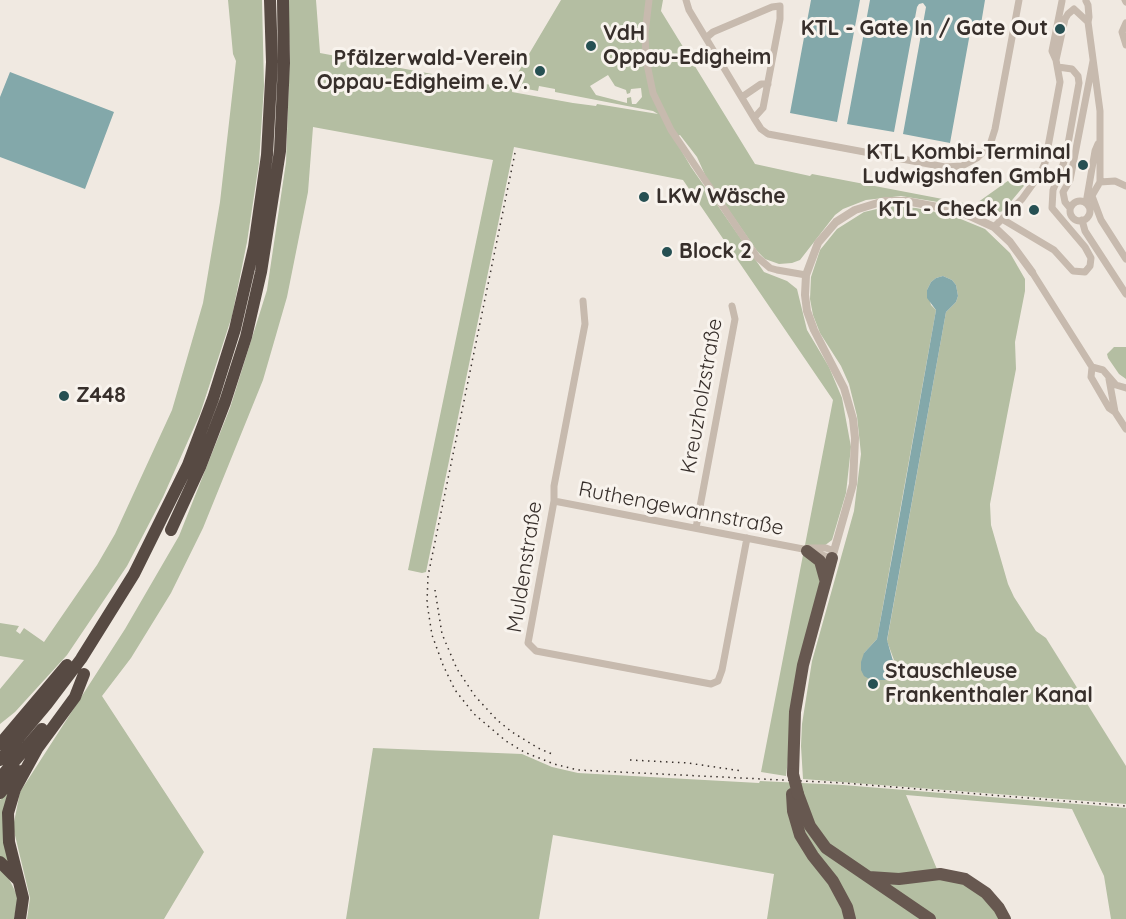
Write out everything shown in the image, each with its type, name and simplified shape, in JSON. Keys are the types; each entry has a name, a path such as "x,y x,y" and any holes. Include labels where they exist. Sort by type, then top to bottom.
{"highway":[{"path":"0,760 47,704 107,619 152,540 188,465 213,399 234,329 254,247 267,155 272,62 270,0"},
{"path":"171,530 200,467 225,402 246,337 261,272 280,151 284,63 283,0"},
{"path":"805,550 820,561 825,581"},
{"path":"833,555 809,639 797,700 793,747 795,794 793,811 800,835 833,881 847,907 850,919"},
{"path":"0,744 93,631 107,619"},
{"path":"0,778 36,737 84,674 75,697 37,749 0,793"},
{"path":"0,731 34,704"},
{"path":"20,919 23,897 9,842 8,813 15,789 37,749"},
{"path":"795,794 817,838 838,858 930,919"},
{"path":"0,862 20,883"},
{"path":"865,876 899,879 939,874 965,879 986,893 1005,919"}],"street":[{"path":"649,0 645,34 646,59 653,93 671,130 757,257 770,268 806,275"},
{"path":"686,0 705,38 761,129 768,134 945,167 962,166 976,158 990,145 1019,0"},
{"path":"1057,63 1065,19 1074,9 1081,7 1086,0"},
{"path":"1086,0 1100,111 1100,182 1086,203"},
{"path":"994,227 1029,189 1045,163 1060,81 1052,51 1061,1"},
{"path":"1061,1 1088,22"},
{"path":"705,38 713,32 772,7 780,6 780,19 763,108 754,118"},
{"path":"1126,23 1122,32 1126,45"},
{"path":"1093,61 1070,180 1063,192 1073,218 1101,220"},
{"path":"1002,219 1054,250 1074,271 1081,272 1088,269 1091,262 1089,253 1052,208 1053,190 1066,155 1079,83 1078,76 1072,69 1057,63"},
{"path":"742,97 761,84 768,84"},
{"path":"1100,142 1095,151 1086,203 1090,210 1085,218 1085,231 1126,294"},
{"path":"1100,182 1115,181 1126,186"},
{"path":"1092,196 1101,220 1126,259"},
{"path":"833,555 853,484 855,438 853,419 844,388 809,318 805,295 806,275 818,243 838,220 863,207 894,200 959,211 994,227 1010,242 1032,272 1092,367 1091,377 1108,408 1115,412"},
{"path":"1070,208 1076,202 1086,203"},
{"name":"Muldenstraße","path":"583,301 585,324 554,486 554,501 528,643 536,651 711,684 718,681 747,538"},
{"name":"Kreuzholzstraße","path":"696,528 735,319 732,306"},
{"path":"1092,367 1103,370 1116,386 1126,388"},
{"path":"1109,379 1115,412 1126,429"},
{"name":"Ruthengewannstraße","path":"554,501 833,555"}],"green space":[{"path":"228,0 262,0 264,86 259,163 247,242 232,316 200,414 163,497 127,566 67,655 15,712 0,724 0,689 24,660 0,656 0,623 19,626 16,631 20,634 24,628 44,642 97,565 115,534 172,410 203,303 220,202 236,61 233,54"},
{"path":"287,0 316,0 320,53 512,89 512,92 658,114 653,111 555,92 555,89 539,86 538,91 510,86 561,0 663,0 661,11 755,164 974,205 1019,173 1028,181 1003,211 993,214 981,214 950,204 901,196 866,200 843,209 835,215 800,260 779,264 765,259 757,251 706,177 697,157 680,135 674,138 691,167 764,272 787,281 797,289 807,330 829,367 842,398 851,447 846,493 832,540 824,546 814,546 805,545 833,400 683,180 514,147 426,572 422,573 408,570 493,160 313,127 308,192 287,297 263,380 203,528 171,593 131,658 102,696 204,852 164,919 27,919 30,898 13,827 20,792 125,629 179,536 230,408 267,290 286,162 290,52","holes":["608,75 615,86 626,90 627,94 631,89 641,88 642,97 636,104 632,104 631,97 627,98 627,103 596,95 590,86"]},
{"path":"890,206 916,208 951,215 985,229 1010,253 1025,279 1025,291 1015,342 1016,369 990,504 991,525 1014,597 1036,631 1046,638 1126,766 1126,804 803,779 802,724 812,661 854,511 861,454 857,416 849,384 841,366 820,333 813,315 810,299 811,277 820,250 837,229 864,212","holes":["943,276 952,280 956,285 958,296 956,302 946,312 887,641 894,660 864,653 877,639 936,310 931,305 927,290 936,278"]},
{"path":"1114,347 1126,347 1126,379 1119,374 1108,358 1107,354"},
{"path":"803,555 815,560 820,581 799,667 786,776 761,772"},
{"path":"373,748 522,754 552,767 578,773 759,783 760,781 843,785 1126,808 1126,919 1111,919 1104,876 1072,809 906,795 939,874 965,879 1005,919 767,919 774,874 553,835 539,919 346,919"},
{"path":"11,788 13,866 0,859 0,800"},
{"path":"0,869 6,873 18,897 14,919 0,919"}],"water":[{"path":"811,0 860,0 837,122 790,113"},
{"path":"870,0 985,0 980,30 970,33 950,143 903,134 926,7 923,3 917,7 894,132 847,124"},
{"path":"10,72 114,112 85,189 0,157 0,97"},
{"path":"943,276 952,280 956,285 958,296 956,302 946,312 887,640 895,668 888,680 871,680 864,676 861,662 864,653 877,639 897,530 936,310 927,298 927,290 931,282"}],"railway":[{"path":"515,153 428,576 427,603 432,635 455,690 474,714 506,741 524,752 554,764 578,770 844,783 1126,806"},
{"path":"435,590 442,634 457,669 475,696 497,720 512,732 552,754"},
{"path":"630,760 688,763 742,771"}],"place":[{"name":"KTL - Gate In / Gate Out","path":"1060,29"},
{"name":"VdH Oppau-Edigheim","path":"591,46"},
{"name":"Pfälzerwald-Verein Oppau-Edigheim e.V.","path":"540,71"},
{"name":"KTL Kombi-Terminal Ludwigshafen GmbH","path":"1083,165"},
{"name":"LKW Wäsche","path":"644,197"},
{"name":"KTL - Check In","path":"1034,210"},
{"name":"Block 2","path":"667,252"},
{"name":"Z448","path":"64,396"},
{"name":"Stauschleuse Frankenthaler Kanal","path":"873,684"}]}
